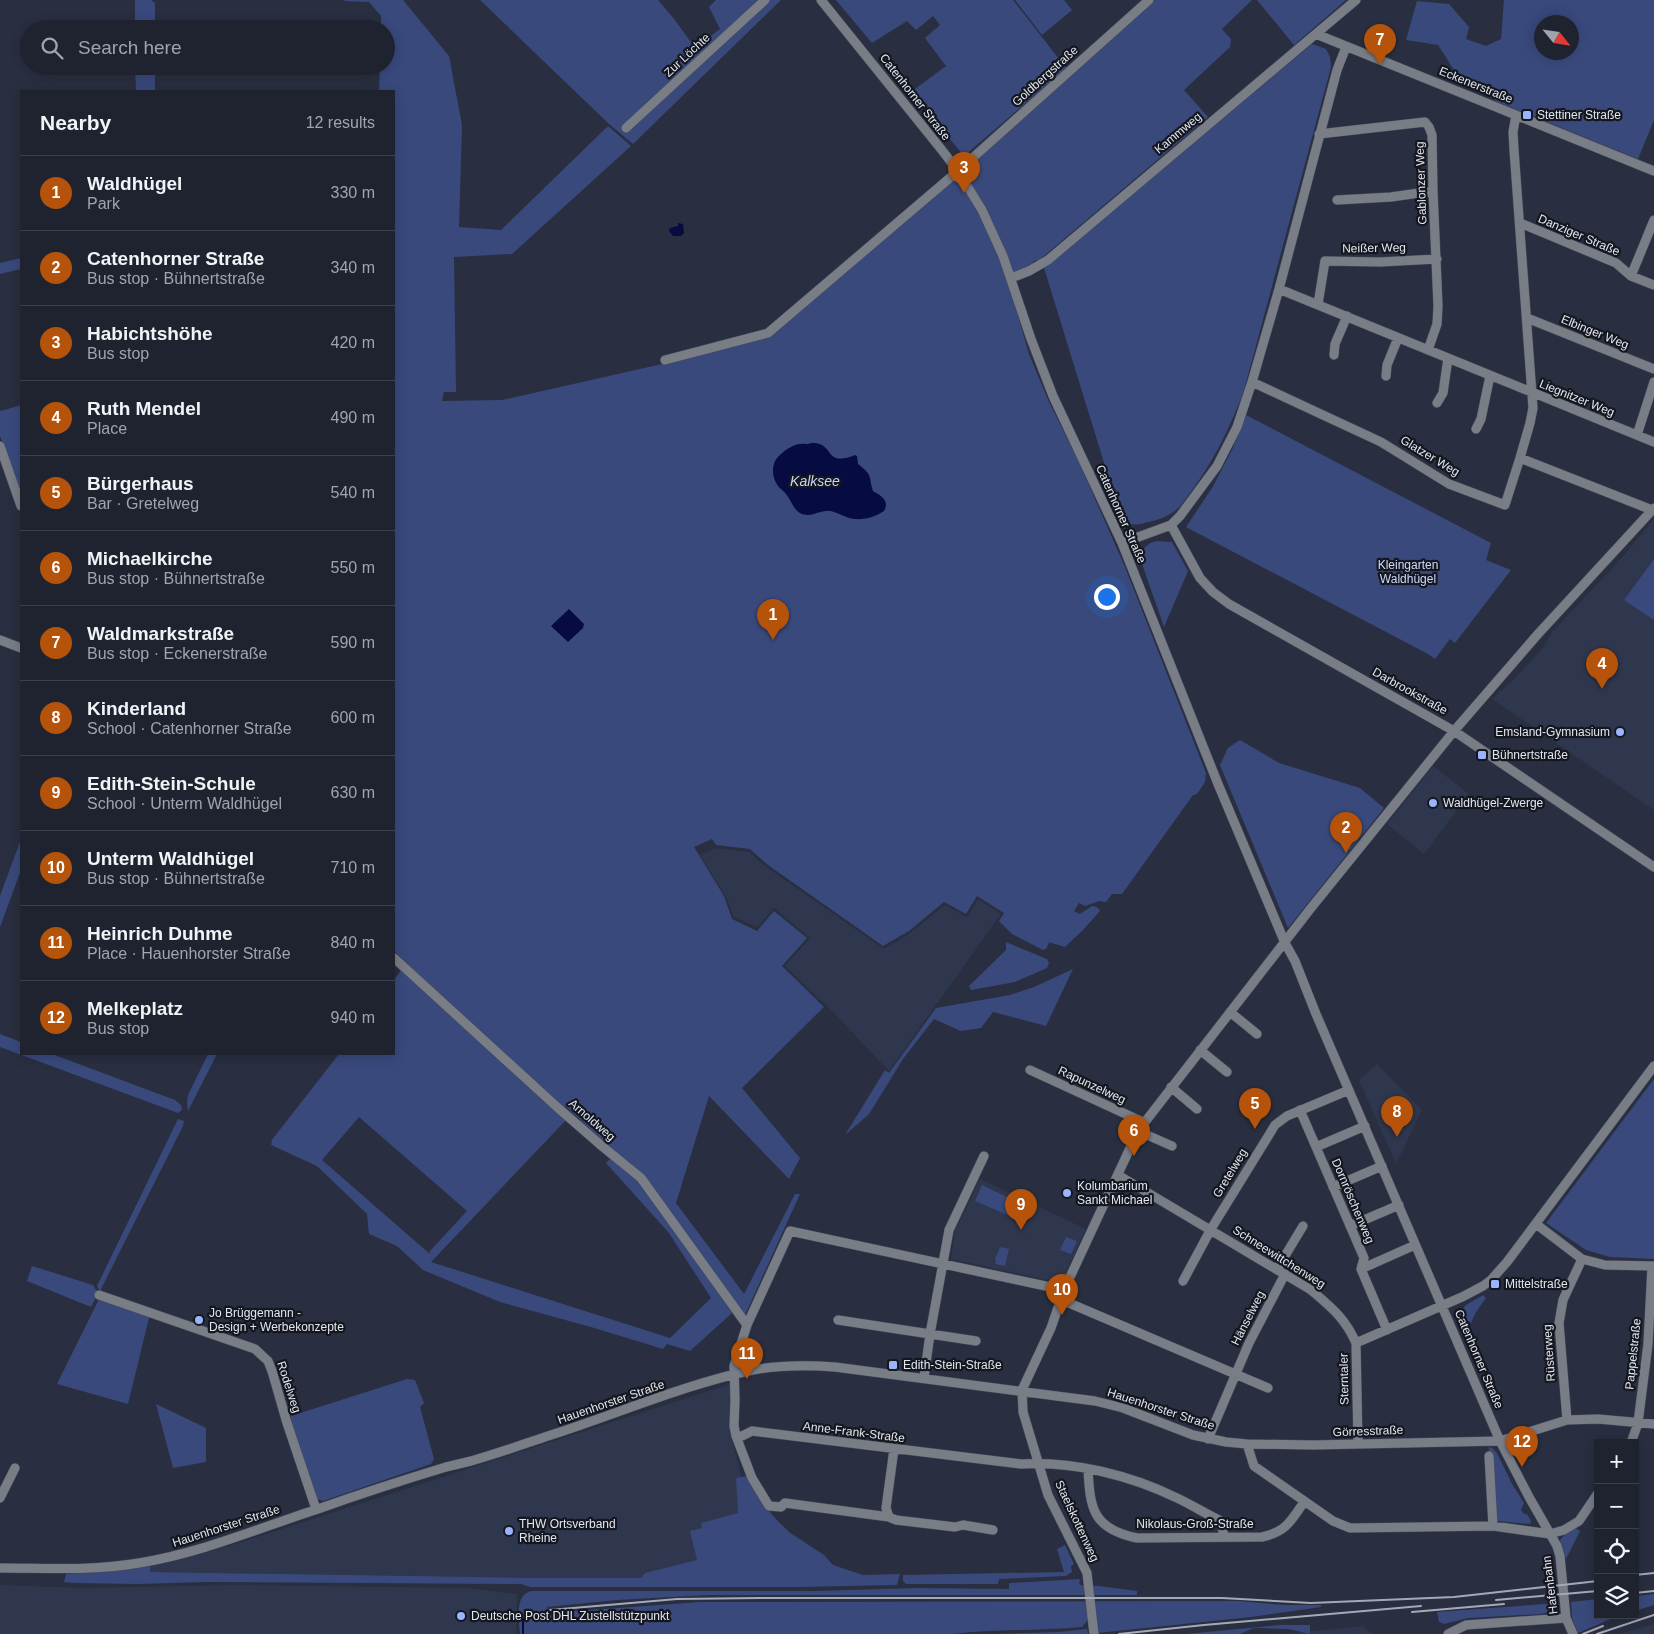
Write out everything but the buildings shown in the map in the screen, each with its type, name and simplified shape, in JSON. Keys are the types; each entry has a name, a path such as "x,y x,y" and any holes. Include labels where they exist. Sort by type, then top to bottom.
{"street":[{"name":"Zur Löchte","path":"626,128 765,0"},
{"name":"Catenhorner Straße","path":"821,0 958,171 982,210 1003,256 1031,339 1053,396 1122,543 1218,784 1285,943 1295,961 1500,1441 1550,1534"},
{"name":"Goldbergstraße","path":"665,360 768,333 958,171 1149,0"},
{"name":"Kammweg","path":"1011,278 1029,271 1048,260 1356,0"},
{"name":"Eckenerstraße","path":"1316,34 1654,171"},
{"path":"1122,543 1171,525 1180,516 1217,466 1237,427 1279,289 1336,70 1346,47"},
{"path":"1022,1390 1051,1328 1064,1290 1143,1122 1454,731 1521,652 1653,509 1520,458 1533,408 1513,132 1516,115"},
{"name":"Gablonzer Weg","path":"1319,134 1424,122 1430,127 1432,135 1437,259 1437,324 1428,350"},
{"path":"1337,200 1391,197 1433,191"},
{"path":"1631,276 1654,220"},
{"name":"Danziger Straße","path":"1520,223 1616,263 1631,276 1654,286"},
{"name":"Neißer Weg","path":"1318,304 1325,261 1380,262 1437,259"},
{"name":"Liegnitzer Weg","path":"1279,289 1654,442"},
{"path":"1334,355 1335,344 1347,316"},
{"name":"Elbinger Weg","path":"1527,318 1654,369"},
{"path":"1386,376 1387,365 1398,338"},
{"path":"1436,403 1442,393 1448,358"},
{"path":"1476,429 1481,419 1490,376"},
{"name":"Glatzer Weg","path":"1252,382 1381,442 1449,484 1505,505 1520,458"},
{"path":"1637,435 1654,382"},
{"path":"0,446 20,503"},
{"name":"Darbrookstraße","path":"1171,525 1200,578 1213,592 1229,604 1454,731 1654,867"},
{"path":"0,640 20,648"},
{"name":"Arnoldweg","path":"395,959 570,1118 641,1178 747,1325"},
{"path":"1230,1012 1257,1034"},
{"path":"1200,1050 1228,1072"},
{"path":"1356,1343 1442,1306 1476,1290 1491,1280 1536,1224 1654,1066"},
{"name":"Rapunzelweg","path":"1030,1070 1143,1122"},
{"path":"1171,1087 1197,1109"},
{"name":"Gretelweg","path":"1183,1280 1211,1229 1275,1124 1300,1110 1349,1090"},
{"name":"Dornröschenweg","path":"1300,1110 1364,1258 1361,1268 1387,1330"},
{"path":"1316,1147 1365,1126"},
{"path":"1138,1131 1172,1146"},
{"path":"924,1378 930,1334 950,1230 984,1156"},
{"path":"1333,1187 1382,1166"},
{"name":"Schneewittchenweg","path":"1118,1175 1311,1290 1338,1314 1349,1328 1356,1343"},
{"path":"1350,1226 1399,1205"},
{"path":"1536,1224 1582,1259 1605,1265 1653,1266"},
{"name":"Hänselweg","path":"1208,1439 1281,1271 1303,1226"},
{"path":"993,1530 963,1525 955,1527 785,1503 781,1506 768,1506 752,1478 734,1426 734,1370 747,1325 790,1232 1064,1290"},
{"path":"1361,1268 1415,1245"},
{"name":"Rüsterweg","path":"1567,1420 1559,1323 1563,1300 1582,1259"},
{"name":"Pappelstraße","path":"1632,1439 1638,1423 1648,1344 1653,1266"},
{"name":"Rodelweg","path":"99,1294 255,1349 268,1361 316,1509"},
{"path":"1062,1300 1268,1388"},
{"path":"838,1320 976,1341"},
{"name":"Sterntaler","path":"1356,1343 1358,1444"},
{"name":"Hauenhorster Straße","path":"0,1568 77,1568 137,1564 202,1548 448,1466 489,1456 734,1370 754,1370 781,1366 812,1366 1075,1397 1123,1408 1193,1435 1237,1444"},
{"name":"Staelskottenweg","path":"1022,1390 1024,1412 1048,1495 1087,1573 1094,1634"},
{"name":"Görresstraße","path":"1237,1444 1313,1445 1500,1441 1567,1420 1598,1419 1654,1424"},
{"name":"Anne-Frank-Straße","path":"736,1436 742,1436 752,1431 1021,1464 1040,1463 1088,1469 1118,1476 1176,1498 1221,1521 1224,1537"},
{"path":"1247,1444 1254,1466 1333,1521 1350,1528 1493,1526 1550,1534 1564,1530 1579,1522 1594,1499"},
{"path":"889,1517 886,1508 894,1449"},
{"path":"1489,1456 1493,1526"},
{"path":"0,1498 15,1468"},
{"name":"Nikolaus-Groß-Straße","path":"1088,1469 1092,1506 1100,1521 1120,1534 1137,1538 1262,1537 1275,1534 1287,1525 1304,1502"},
{"name":"Hafenbahn","path":"1550,1534 1560,1556 1566,1618 1574,1634"},
{"path":"1448,1634 1466,1625 1566,1618"}],"shaded area":[{"path":"1654,519 1654,810 1492,699 1543,648 1552,632 1618,562"},
{"name":"Waldhügel-Zwerge","path":"1433,766 1469,794 1424,854 1387,824"},
{"path":"715,848 749,852 765,866 884,949 909,934 945,905 967,917 978,899 1001,914 889,1071 830,1009 785,966 810,938 774,908 757,927 734,917 725,895 700,855"},
{"path":"1377,1064 1422,1110 1396,1164 1359,1080"},
{"path":"980,1179 1086,1229 1061,1283 951,1259 955,1231"},
{"path":"730,1384 730,1432 750,1511 701,1523 703,1528 697,1560 645,1573 641,1578 150,1572 150,1566 229,1546"},
{"path":"0,1585 84,1588 235,1585 467,1588 517,1594 516,1634 0,1634"},
{"path":"1654,1624 1654,1634 1619,1634"},
{"path":"1363,1626 1372,1634 1286,1634"}],"green space":[{"path":"135,0 151,0 155,3 155,20 135,20"},
{"path":"403,0 449,56 462,125 459,227 501,230 608,126 631,146 512,254 454,257 456,392 444,392 442,401 502,400 662,364 662,357 769,335 954,180 1005,132 1155,0 1252,0 1222,29 1231,39 1230,47 1184,90 1208,117 1038,261 1036,260 1008,281 1029,354 1125,567 1206,773 1205,782 1197,794 1193,795 1122,894 1112,894 1106,902 1099,901 1085,906 1079,903 1074,911 1080,914 1092,906 1097,907 1100,911 1065,947 1048,942 1046,949 1043,950 1012,934 999,921 1004,913 977,896 966,914 944,902 909,931 883,946 768,865 750,849 716,845 712,839 694,847 724,896 732,919 757,931 774,911 807,938 782,966 824,1007 742,1088 800,1158 789,1179 709,1096 676,1203 744,1294 795,1194 800,1194 745,1315 641,1175 565,1106 560,1112 567,1119 431,1262 670,1338 711,1298 669,1233 606,1163 612,1157 640,1180 732,1313 690,1351 667,1344 663,1349 500,1302 423,1270 397,1246 369,1234 367,1214 317,1166 271,1145 271,1141 338,1055 395,1055 395,979 408,964 395,952 395,90 379,90 380,75 395,75 395,20 381,20 381,16 369,2 344,1","holes":["359,1117 467,1211 429,1252 431,1255 322,1160"]},
{"path":"480,0 658,0 690,41 704,41 720,29 709,7 716,0 781,0 633,144 609,124"},
{"path":"836,0 1013,0 1066,68 964,156 911,92 946,66 925,38 940,25 933,16 916,30 907,21 872,43"},
{"path":"1015,0 1064,0 1072,10 1042,35"},
{"path":"1257,0 1346,0 1294,45"},
{"path":"1504,0 1654,0 1654,120 1638,159 1495,101 1495,97 1461,81 1438,45 1406,40 1417,1 1449,4 1469,27 1466,39 1486,46 1501,39"},
{"path":"1312,44 1326,49 1330,57 1331,67 1243,394 1215,454 1193,489 1178,508 1169,515 1155,520 1138,524 1125,523 1122,521 1044,268"},
{"path":"135,75 155,75 155,90 136,90"},
{"path":"20,258 20,269 0,274 0,263"},
{"path":"20,405 20,492 0,436 1,411"},
{"name":"Kleingarten Waldhügel","path":"1246,415 1491,543 1486,560 1511,570 1455,643 1450,639 1435,659 1186,527 1212,488 1232,450"},
{"path":"1157,541 1172,542 1188,571 1164,627 1140,558 1140,552 1150,543"},
{"path":"1654,559 1654,620 1624,600"},
{"path":"1240,740 1279,763 1360,788 1384,808 1288,928 1220,765 1228,748"},
{"path":"20,842 20,873 0,927 0,896"},
{"path":"1006,942 1047,959 1049,963 1047,968 1015,982 971,990 969,986 1006,950"},
{"path":"1073,969 1046,1026 993,1012 981,1028 961,1031 934,1019 903,1059 869,1114 845,1135 885,1070 889,1073 936,1008 1010,995 1034,987"},
{"path":"0,1034 20,1042 20,1054 0,1047"},
{"path":"22,1055 55,1055 175,1100 181,1105 182,1110 178,1113"},
{"path":"208,1055 216,1055 188,1111 188,1095"},
{"path":"1654,1079 1654,1259 1610,1257 1586,1250 1546,1223"},
{"path":"178,1119 184,1121 183,1126 100,1291 97,1286"},
{"path":"982,1185 1019,1203 1012,1217 975,1201"},
{"path":"1066,1237 1077,1241 1071,1254 1060,1250"},
{"path":"1000,1247 1009,1249 1005,1266 995,1264"},
{"path":"32,1266 93,1285 98,1293 91,1307 27,1281"},
{"path":"1483,1295 1486,1298 1473,1318 1468,1342 1459,1322 1459,1314 1466,1305"},
{"path":"99,1299 150,1314 128,1404 57,1384"},
{"path":"407,1379 415,1380 424,1403 420,1407 434,1459 431,1464 323,1501 315,1498 309,1473 290,1421 291,1416"},
{"path":"156,1404 206,1428 206,1462 173,1468"},
{"path":"1489,1447 1497,1453 1512,1484 1524,1503 1521,1510 1524,1514 1527,1514 1531,1521 1530,1524 1497,1521 1493,1453 1489,1453"},
{"path":"747,1476 767,1509 777,1520 789,1532 824,1555 833,1565 863,1575 900,1574 897,1585 530,1587 521,1584 206,1582 138,1584 64,1582 66,1574 150,1566 150,1572 641,1578 645,1573 697,1560 690,1531 702,1528 701,1523 738,1513 736,1478"},
{"path":"1576,1528 1580,1531 1566,1559 1560,1540 1566,1533"},
{"path":"1065,1545 1074,1564 1071,1566 1072,1572 1066,1576 999,1579 998,1584 906,1584 903,1581 903,1575 1064,1572 1057,1549"},
{"path":"1079,1579 1081,1581 1079,1582 1080,1585 1137,1591 1137,1595 709,1595 617,1600 547,1607 548,1613 701,1602 1238,1601 1284,1605 1321,1605 1321,1607 1251,1617 1097,1633 1095,1620 1087,1621 1082,1627 952,1634 520,1634 520,1602 526,1593 532,1591 1009,1589 1009,1583"},
{"path":"1654,1594 1654,1605 1639,1610 1639,1596"},
{"path":"1594,1599 1594,1619 1611,1619 1578,1633 1572,1618 1571,1602"},
{"path":"1559,1603 1554,1609 1541,1614 1468,1618 1444,1624 1439,1622 1437,1612"},
{"path":"1280,1625 1310,1625 1310,1634 1289,1629 1254,1628 1240,1634 1186,1634"},
{"path":"1087,1629 1088,1634 991,1634 1059,1632"}],"water":[{"path":"678,223 683,224 684,233 681,236 673,236 669,231 670,228 678,226"},
{"name":"Kalksee","path":"818,443 824,446 833,456 838,458 857,456 858,464 869,476 873,491 885,501 886,507 884,511 869,518 854,519 830,511 806,515 798,511 779,487 773,470 777,458 782,453 798,444"},
{"path":"569,609 584,624 583,628 568,642 551,626"}],"waterway":[{"path":"523,1619 523,1634"}],"railway":[{"path":"1639,1575 1654,1573"},
{"path":"550,1610 677,1599 759,1598 1222,1598 1311,1603 1454,1597 1594,1581"},
{"path":"1496,1600 1594,1591"},
{"path":"1639,1593 1654,1591"},
{"path":"1412,1612 1504,1604"},
{"path":"1119,1634 1421,1606"},
{"path":"1597,1634 1654,1615"},
{"path":"1583,1634 1603,1626"}],"place":[{"name":"Waldmarkstraße","path":"1380,65"},
{"name":"Stettiner Straße","path":"1527,115"},
{"name":"Habichtshöhe","path":"964,193"},
{"name":"Waldhügel","path":"773,640"},
{"name":"Ruth Mendel","path":"1602,689"},
{"name":"Emsland-Gymnasium","path":"1620,732"},
{"name":"Bühnertstraße","path":"1482,755"},
{"name":"Waldhügel-Zwerge","path":"1433,803"},
{"name":"Catenhorner Straße","path":"1346,853"},
{"name":"Bürgerhaus","path":"1255,1129"},
{"name":"Kinderland","path":"1397,1137"},
{"name":"Michaelkirche","path":"1134,1156"},
{"name":"Kolumbarium Sankt Michael","path":"1067,1193"},
{"name":"Edith-Stein-Schule","path":"1021,1230"},
{"name":"Mittelstraße","path":"1495,1284"},
{"name":"Unterm Waldhügel","path":"1062,1315"},
{"name":"Jo Brüggemann - Design + Werbekonzepte","path":"199,1320"},
{"name":"Edith-Stein-Straße","path":"893,1365"},
{"name":"Heinrich Duhme","path":"747,1379"},
{"name":"Melkeplatz","path":"1522,1467"},
{"name":"THW Ortsverband Rheine","path":"509,1531"},
{"name":"Deutsche Post DHL Zustellstützpunkt","path":"461,1616"}]}
